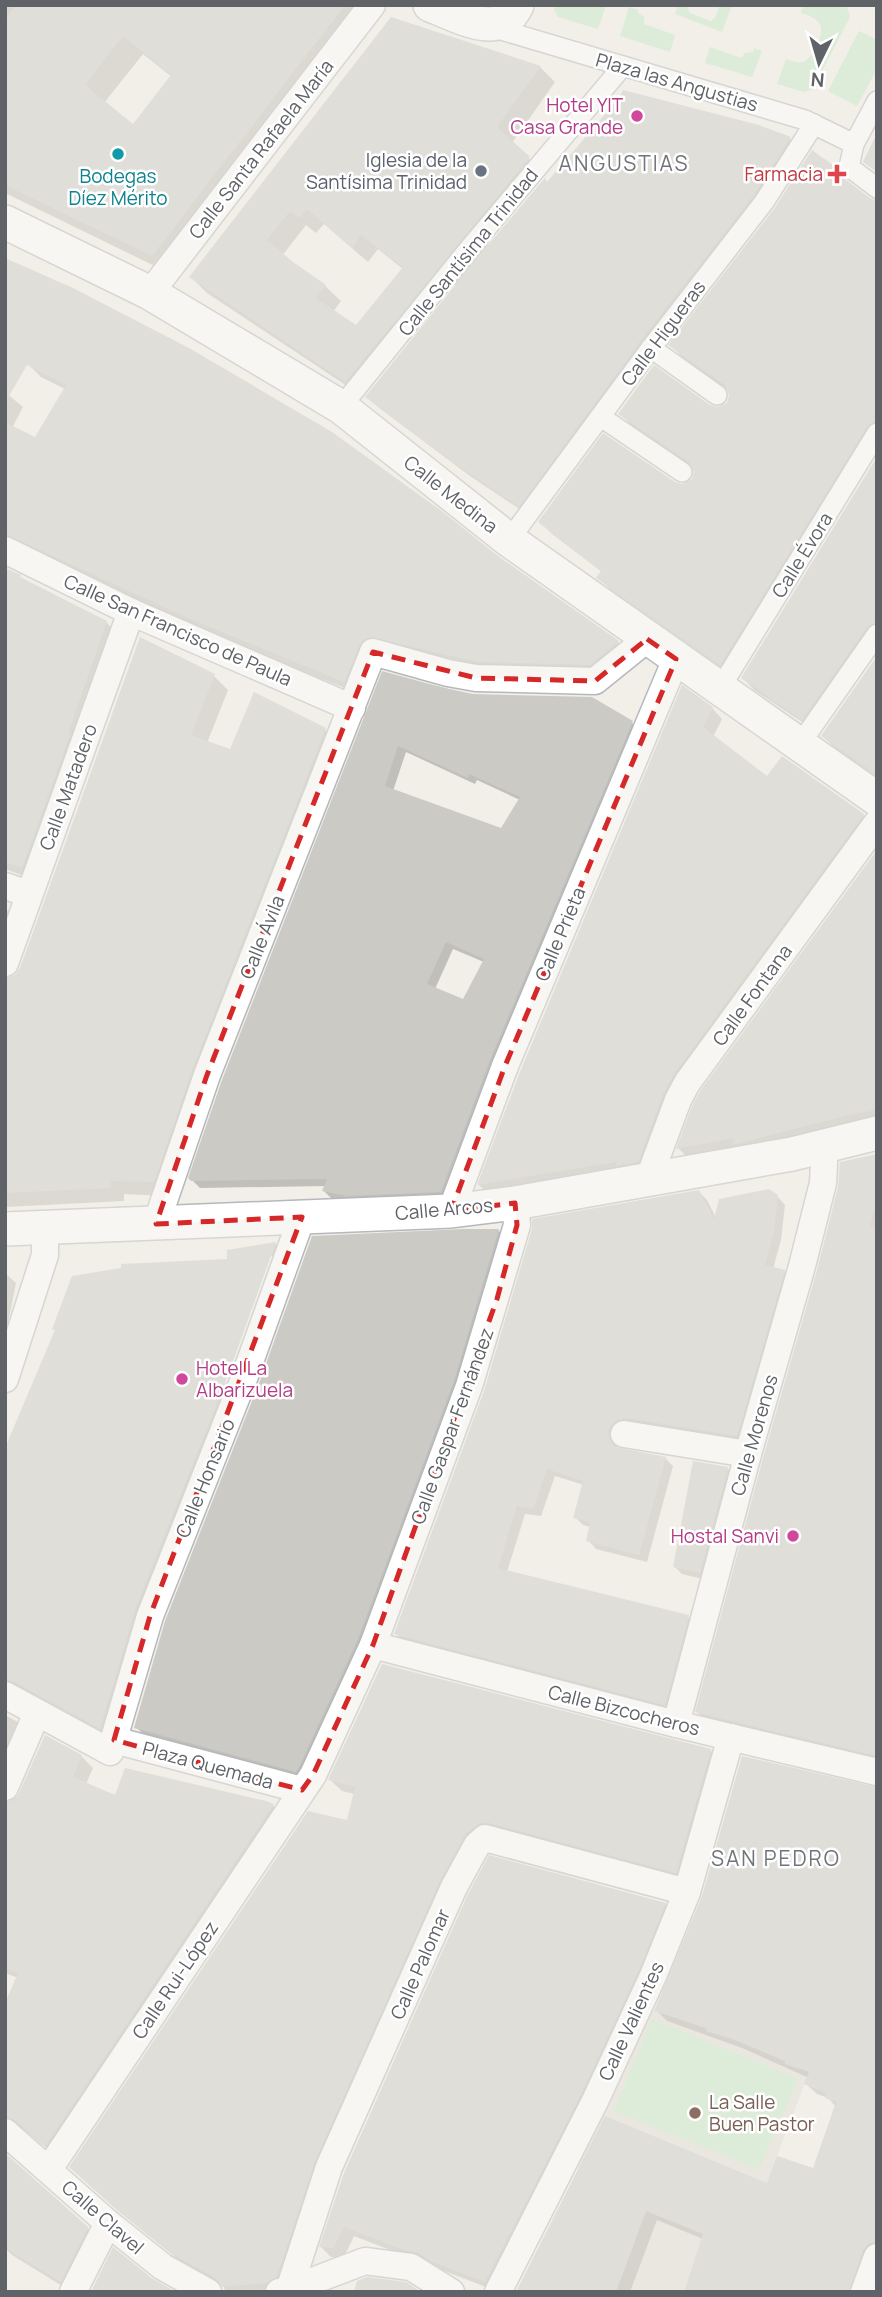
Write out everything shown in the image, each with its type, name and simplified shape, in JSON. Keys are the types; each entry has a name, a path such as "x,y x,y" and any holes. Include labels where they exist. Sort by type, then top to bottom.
{"street":[{"name":"Calle Santa Rafaela María","path":"150,293 372,5"},
{"path":"430,5 487,26 503,23 517,5"},
{"name":"Plaza las Angustias","path":"487,26 814,124 854,144"},
{"name":"Calle Santísima Trinidad","path":"341,407 468,250 623,66"},
{"path":"877,101 854,144 849,167 877,188"},
{"name":"Calle Higueras","path":"509,540 651,348 764,202 814,124"},
{"name":"Calle Medina","path":"5,222 150,293 341,407 509,540 877,799"},
{"path":"651,348 717,395"},
{"path":"601,417 682,472"},
{"name":"Calle Évora","path":"727,677 877,433"},
{"name":"Calle San Francisco de Paula","path":"5,550 131,612 352,708"},
{"name":"Calle Matadero","path":"5,963 17,890 131,612"},
{"path":"800,744 877,634"},
{"name":"Calle Ávila","path":"156,1224 207,1075 373,652 476,678 595,681 647,639"},
{"name":"Calle Prieta","path":"451,1211 505,1066 676,659"},
{"name":"Calle Fontana","path":"649,1178 687,1083 877,823"},
{"name":"Calle Arcos","path":"5,1229 451,1211 515,1203 792,1154 877,1133"},
{"name":"Calle Morenos","path":"676,1724 748,1454 802,1266 823,1183 825,1145"},
{"name":"Calle Gaspar Fernández","path":"302,1790 313,1774 373,1645 469,1385 517,1225 515,1203"},
{"name":"Calle Honsario","path":"114,1740 150,1616 243,1381 302,1217"},
{"path":"5,1378 44,1255 44,1228"},
{"path":"624,1434 748,1454"},
{"name":"Calle Bizcocheros","path":"373,1645 676,1724 877,1772"},
{"path":"5,1695 37,1713 5,1787"},
{"name":"Plaza Quemada","path":"37,1713 110,1752 114,1740 302,1790"},
{"name":"Calle Valientes","path":"498,2292 653,1976 687,1892 731,1737"},
{"name":"Calle Rui-López","path":"49,2169 302,1790"},
{"name":"Calle Palomar","path":"284,2291 329,2167 454,1887 477,1845 485,1838 687,1892"},
{"name":"Calle Clavel","path":"5,2132 108,2223 163,2267 208,2292"},
{"path":"73,2292 108,2223"},
{"path":"864,2292 877,2257"},
{"path":"284,2291 365,2261 411,2267 451,2292"},
{"path":"341,2292 350,2265"}],"highlighted area":[{"path":"647,639 676,659 505,1066 451,1211 515,1203 517,1225 497,1299 373,1645 313,1775 302,1790 114,1740 150,1616 302,1217 156,1224 207,1075 373,652 476,678 595,681"}],"shaded area":[{"name":"La Salle Buen Pastor","path":"647,2008 707,2029 706,2031 812,2065 777,2156 816,2169 877,2239 867,2264 827,2249 777,2292 585,2292 585,2172 571,2165"}],"green space":[{"path":"556,5 606,5 598,29 558,17 554,9"},
{"path":"678,5 689,5 690,13 711,21 715,18 718,5 732,5 722,32 675,14"},
{"path":"804,5 841,5 847,7 850,17 813,89 804,92 777,84 786,59 798,62 806,60 814,52 819,40 820,24 814,18 801,13"},
{"path":"629,7 638,10 644,17 644,24 675,35 670,52 620,36"},
{"path":"859,31 877,40 877,69 857,106 828,91"},
{"path":"710,47 741,58 745,53 753,52 754,48 762,51 752,77 705,63"},
{"path":"652,2019 798,2079 759,2169 614,2111"}],"building":[{"name":"Bodegas Díez Mérito","path":"16,5 345,5 152,256 5,185 5,20","holes":["123,36 171,75 133,124 85,85"]},
{"path":"391,17 541,66 497,127 530,157 345,382 189,277","holes":["307,209 352,248 361,235 403,267 356,325 316,298 326,285 267,240 290,211 299,218"]},
{"path":"623,90 759,125 791,137 754,195 641,340 519,507 365,397 477,258 545,178 547,182"},
{"path":"877,133 877,172 863,162"},
{"path":"812,150 837,168 842,177 870,198 877,200 877,421 867,427 720,665 596,578 601,571 538,522 603,433 675,482 682,484 692,479 694,472 689,462 618,414 654,365 710,405 717,407 727,403 729,395 725,385 668,345 774,209"},
{"path":"5,258 73,288 189,348 332,432 443,512 498,556 619,641 590,665 478,662 370,637 363,640 359,646 344,682 190,619 5,534 5,422 35,437 66,385 27,365 5,403"},
{"path":"877,457 877,622 867,627 802,720 741,678"},
{"path":"5,568 107,621 68,734 70,735 22,868 5,862"},
{"path":"140,637 215,674 191,735 230,749 254,692 326,728 192,1070 154,1182 111,1181 111,1188 5,1193 5,978 15,975 20,968"},
{"path":"877,656 877,775 821,736"},
{"path":"382,671 473,694 592,697 633,721 490,1060 441,1192 347,1196 322,1191 327,1179 191,1181 188,1178 222,1080","holes":["398,746 468,778 469,774 520,797 501,828 385,786","446,942 484,959 463,999 427,984"]},
{"path":"682,685 713,707 703,727 767,776 782,756 864,814 674,1074 663,1094 638,1162 616,1166 616,1162 477,1185 520,1072"},
{"path":"877,850 877,1110 732,1145 734,1138 676,1149 700,1091"},
{"path":"877,1154 877,1199 870,1226 877,1228 877,1756 695,1712 817,1270 838,1187 840,1162"},
{"path":"769,1189 778,1195 774,1231 765,1265 785,1270 737,1436 626,1418 618,1420 611,1425 608,1432 615,1447 666,1457 639,1555 586,1541 590,1522 573,1518 583,1481 547,1469 533,1509 517,1506 498,1568 689,1615 665,1705 394,1634 484,1391 532,1229 532,1219 699,1190 714,1219 719,1199"},
{"path":"499,1229 454,1381 358,1639 296,1772 134,1728 165,1621 258,1386 312,1236"},
{"path":"276,1242 228,1375 135,1610 100,1729 5,1679 5,1448 55,1330 52,1329 72,1276 121,1268 121,1264 227,1259 227,1250"},
{"path":"693,1461 728,1467 700,1573 673,1567"},
{"path":"382,1664 711,1749 676,1873 489,1823 481,1823 466,1833 440,1881 315,2161 277,2276 267,2283 222,2287 216,2278 172,2254 69,2167 308,1811 347,1820 355,1787 328,1780"},
{"path":"45,1735 82,1755 73,1777 115,1795 125,1768 274,1804 45,2146 15,2120 5,2117 5,2003 18,1973 5,1968 5,1802 14,1800 19,1793"},
{"path":"742,1756 877,1787 877,2242 868,2244 863,2251 849,2292 684,2292 703,2234 646,2211 616,2292 516,2292 605,2116 767,2183 777,2156 813,2168 836,2102 825,2098 827,2093 804,2084 809,2072 785,2064 785,2061 730,2038 706,2031 707,2028 654,2011 702,1896"},
{"path":"489,1855 666,1903 639,1970 581,2094 485,2282 430,2261 419,2253 344,2227 333,2248 319,2247 344,2173 468,1894"},
{"path":"5,2153 88,2227 61,2282 5,2248"},
{"path":"113,2247 153,2279 174,2291 91,2292"},
{"path":"367,2277 406,2282 421,2292 354,2292 357,2281"}],"place":[{"name":"Hotel YIT Casa Grande","path":"637,116"},
{"name":"Bodegas Díez Mérito","path":"118,154"},
{"name":"Iglesia de la Santísima Trinidad","path":"481,171"},
{"name":"Farmacia","path":"837,174"},
{"name":"Hotel La Albarizuela","path":"182,1379"},
{"name":"Hostal Sanvi","path":"793,1536"},
{"name":"La Salle Buen Pastor","path":"695,2113"}],"district":[{"name":"ANGUSTIAS","path":"624,163"},
{"name":"SAN PEDRO","path":"776,1858"}]}
